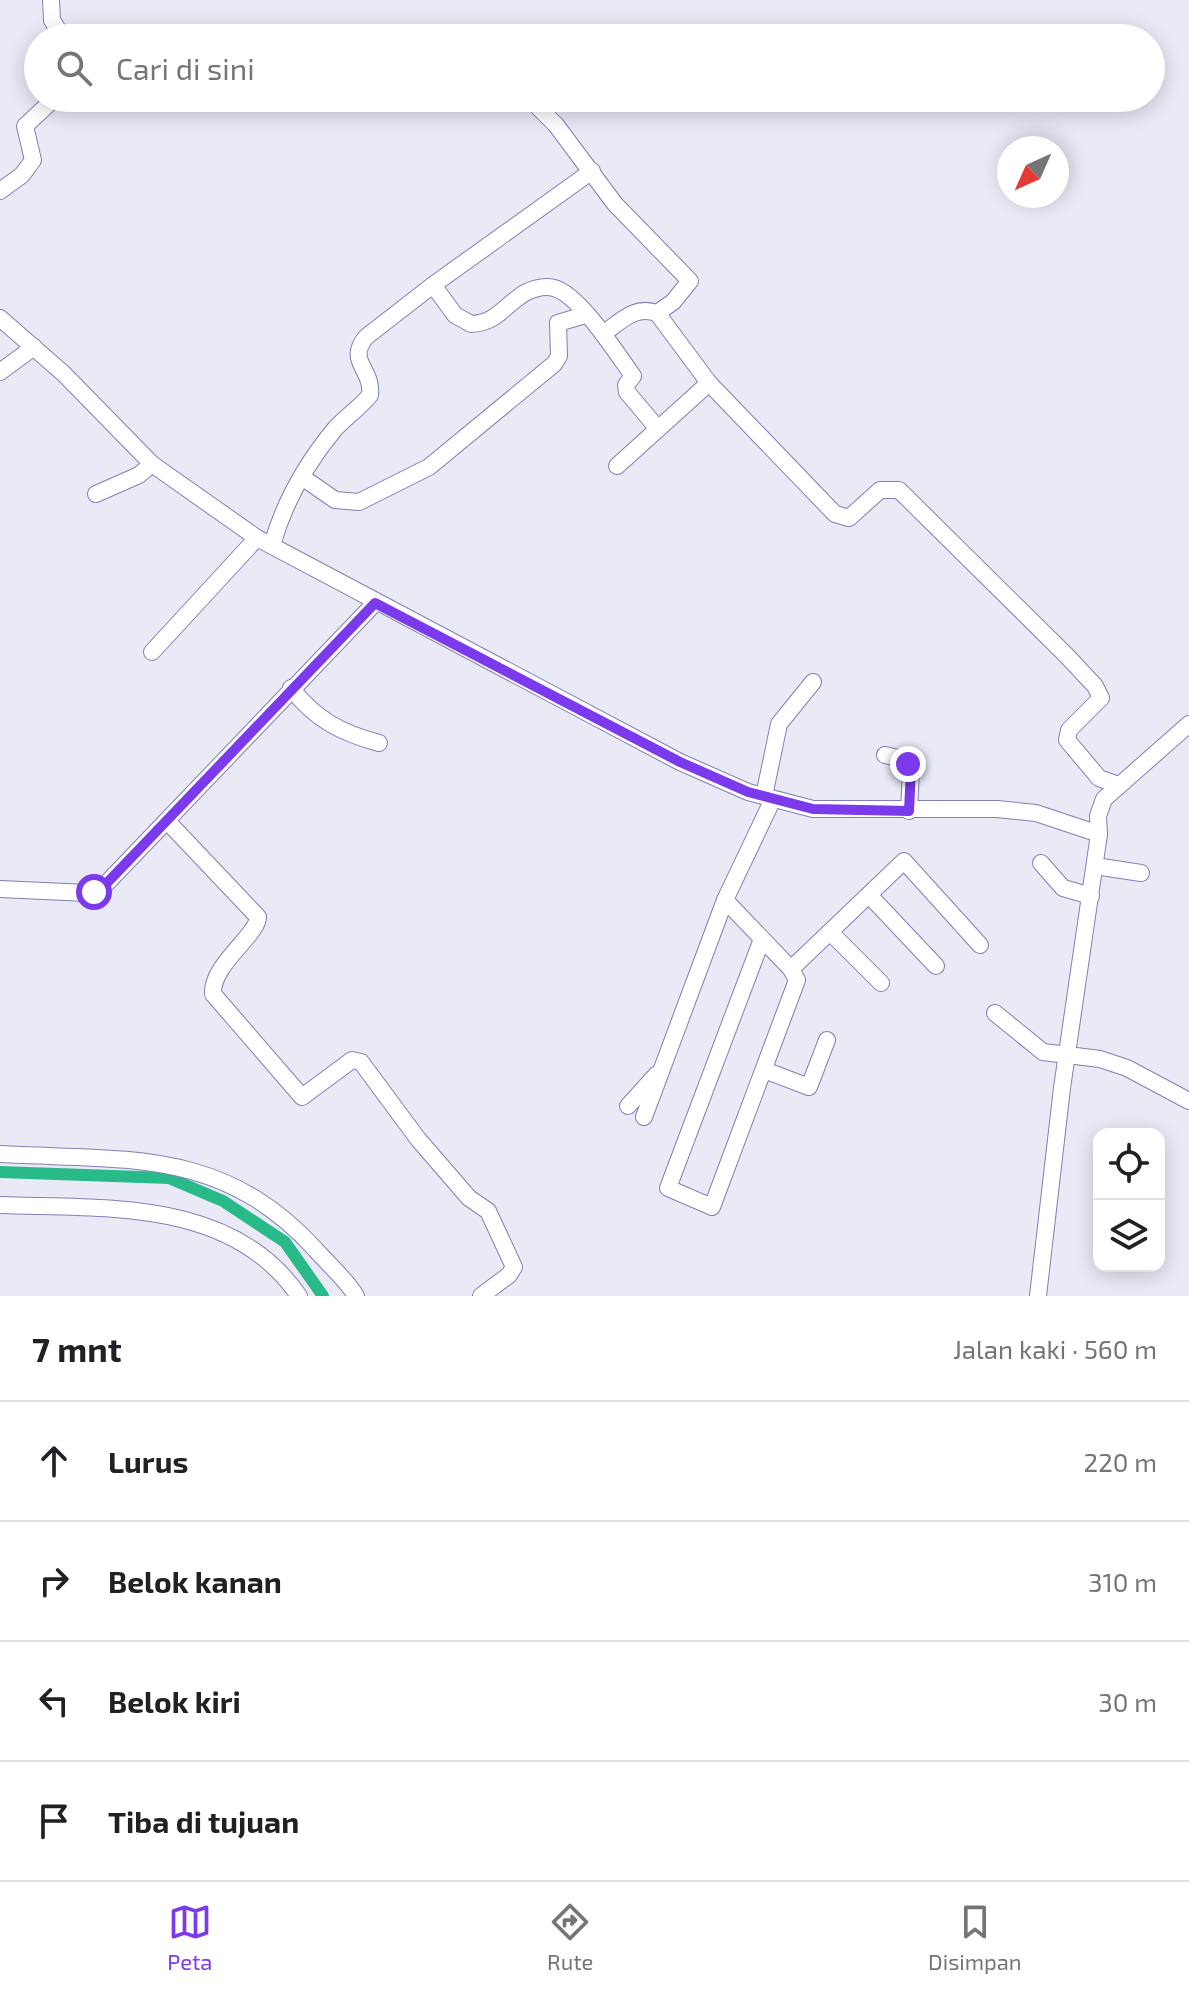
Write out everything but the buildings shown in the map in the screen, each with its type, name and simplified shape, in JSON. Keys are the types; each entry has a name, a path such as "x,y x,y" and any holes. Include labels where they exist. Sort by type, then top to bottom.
{"street":[{"path":"51,0 54,24"},
{"path":"0,191 30,166 33,160 25,126 40,112"},
{"path":"543,112 615,204 690,281 673,302 657,313 636,310 603,334"},
{"path":"152,652 265,542 302,477 336,428 370,395 369,378 357,355 358,348 433,285 592,171"},
{"path":"433,285 455,315 471,324 497,318 520,295 540,287 555,288 566,295 603,334 633,376 626,385 627,392 658,429"},
{"path":"657,313 709,383 842,519 849,518 887,487 899,490 1099,691 1100,702 1069,730 1066,737 1099,778 1118,785"},
{"path":"302,477 335,500 359,502 429,467 554,364 559,356 558,323 585,315"},
{"path":"0,318 34,347 152,464 265,542 680,762 769,798 813,809 997,809 1036,813 1060,824 1099,834"},
{"path":"0,372 34,347"},
{"path":"617,466 709,383"},
{"path":"96,494 139,475 152,464"},
{"path":"0,889 94,892 105,885 375,603"},
{"path":"644,1117 725,900 769,798 779,724 813,682"},
{"path":"291,688 328,725 344,734 379,743"},
{"path":"1038,1296 1066,1057 1099,834 1098,816 1104,799 1189,724"},
{"path":"885,755 902,759 911,769 909,811"},
{"path":"167,821 258,917 257,926 239,943 217,978 213,994 302,1097 352,1060 361,1062 418,1139 464,1193 488,1211 495,1222 514,1267 509,1275 481,1296"},
{"path":"791,969 904,861 980,945"},
{"path":"1041,863 1063,888 1091,896"},
{"path":"1095,866 1141,873"},
{"path":"869,895 936,966"},
{"path":"725,900 791,969 797,980 712,1207 668,1188 762,939"},
{"path":"830,932 881,983"},
{"path":"995,1013 1043,1052 1100,1059 1127,1068 1189,1101"},
{"path":"764,1070 809,1087 827,1040"},
{"path":"628,1106 662,1068"},
{"path":"0,1154 178,1165 211,1174 255,1197 298,1230 356,1296"},
{"path":"0,1205 129,1209 183,1218 227,1232 252,1248 287,1278 299,1296"}],"waterway":[{"path":"0,1172 169,1178 223,1201 285,1242 323,1296"}],"route":[{"path":"94,892 105,885 375,603 680,762 748,792 813,809 909,811 911,769 908,764"}]}
